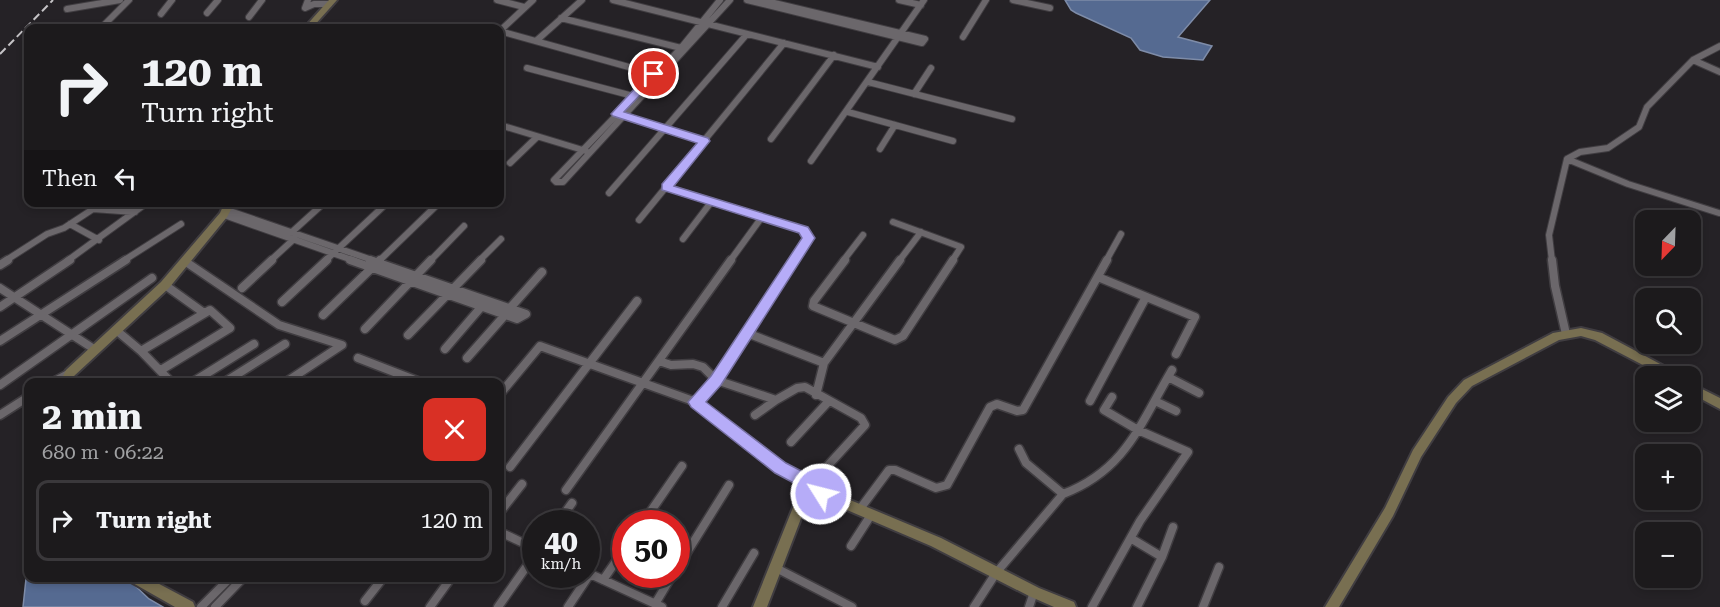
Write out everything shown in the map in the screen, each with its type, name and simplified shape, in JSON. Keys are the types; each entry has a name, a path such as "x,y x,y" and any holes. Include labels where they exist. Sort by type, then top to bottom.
{"main road":[{"path":"312,24 331,2"},
{"path":"68,377 94,349 165,285 227,209"},
{"path":"1332,607 1389,512 1417,454 1452,400 1468,383 1557,336 1581,332 1598,336 1654,366"},
{"path":"1701,393 1720,404"},
{"path":"760,607 800,504 813,489 936,542 1034,592 1069,607"},
{"path":"142,582 188,607"}],"street":[{"path":"67,9 120,0"},
{"path":"105,24 129,0"},
{"path":"161,14 172,0"},
{"path":"207,13 218,0"},
{"path":"249,17 262,0"},
{"path":"308,0 304,6 306,8 314,3 331,2"},
{"path":"497,0 524,7"},
{"path":"504,27 533,0"},
{"path":"536,41 582,0"},
{"path":"613,0 878,66"},
{"path":"620,115 633,96 681,48 720,0"},
{"path":"587,151 554,180 563,182 587,151 620,115 710,24 730,0"},
{"path":"747,0 901,35"},
{"path":"762,0 901,35"},
{"path":"811,161 848,112 923,2 899,0"},
{"path":"963,37 986,0"},
{"path":"1013,0 1050,8"},
{"path":"561,18 681,48"},
{"path":"504,32 654,74"},
{"path":"609,193 747,34"},
{"path":"639,220 784,43"},
{"path":"1566,334 1549,235 1567,159 1580,152 1608,148 1639,127 1647,107 1693,60 1720,46"},
{"path":"771,139 834,55"},
{"path":"1693,60 1720,72"},
{"path":"527,68 633,96"},
{"path":"914,94 931,68"},
{"path":"868,82 1012,119"},
{"path":"848,112 953,141"},
{"path":"620,115 704,141"},
{"path":"880,149 896,125"},
{"path":"504,126 587,151"},
{"path":"510,163 537,137"},
{"path":"1567,159 1628,184 1719,213"},
{"path":"666,187 803,230 808,238 716,381 696,402"},
{"path":"683,240 712,201"},
{"path":"0,307 99,240 142,207"},
{"path":"242,288 320,207"},
{"path":"282,302 383,207"},
{"path":"323,315 435,207"},
{"path":"0,265 47,234 70,224 93,209 135,212"},
{"path":"227,209 414,278 453,288 508,311"},
{"path":"566,490 762,217"},
{"path":"863,235 813,302 813,306 895,340 903,336 961,247 893,222"},
{"path":"70,224 99,240"},
{"path":"0,341 181,224"},
{"path":"365,329 464,226"},
{"path":"816,395 824,363 921,232"},
{"path":"851,546 865,512 889,470 895,470 936,488 942,488 947,485 990,407 997,404 1017,411 1023,410 1121,234"},
{"path":"408,335 501,239"},
{"path":"186,262 279,325 342,345 292,378"},
{"path":"467,358 542,272"},
{"path":"0,385 152,278"},
{"path":"414,278 447,294 482,306 508,311"},
{"path":"1098,278 1195,317 1176,354"},
{"path":"165,285 204,313"},
{"path":"0,288 69,335 94,349"},
{"path":"1090,401 1146,297"},
{"path":"510,467 637,301"},
{"path":"445,349 482,306"},
{"path":"141,351 210,310 230,328 161,370"},
{"path":"116,330 168,378"},
{"path":"747,333 824,363"},
{"path":"199,378 254,344"},
{"path":"231,378 285,344"},
{"path":"504,389 540,346 696,402 780,468 813,489 865,425 861,418 801,387 776,400 755,415"},
{"path":"358,358 410,378"},
{"path":"658,362 703,368 716,381 776,400"},
{"path":"974,607 996,573 1063,494 1084,488 1113,467 1138,430 1170,373 1199,393"},
{"path":"1092,607 1140,521 1188,452 1138,430 1104,410 1112,397"},
{"path":"0,415 24,400"},
{"path":"1155,400 1176,411"},
{"path":"791,442 828,402"},
{"path":"1019,449 1026,463 1063,494"},
{"path":"651,510 681,466"},
{"path":"504,507 522,483"},
{"path":"690,548 729,485"},
{"path":"567,510 572,503"},
{"path":"1137,607 1162,557 1173,527"},
{"path":"504,534 522,544"},
{"path":"1132,539 1162,557"},
{"path":"722,607 754,553"},
{"path":"603,580 612,567"},
{"path":"774,567 852,607"},
{"path":"1203,607 1219,567"},
{"path":"498,607 522,572"},
{"path":"600,579 642,604 658,606 667,588"},
{"path":"201,607 226,582"},
{"path":"215,607 239,582"},
{"path":"365,601 380,582"},
{"path":"430,607 448,582"},
{"path":"568,607 579,588"},
{"path":"1029,607 1034,592"}],"water":[{"path":"1065,0 1210,0 1178,37 1212,46 1203,60 1163,57 1140,50 1131,38 1071,10"},
{"path":"26,582 131,582 149,599 163,607 23,607"}],"railway":[{"path":"29,24 53,0"},
{"path":"0,54 24,30"}],"route":[{"path":"654,74 616,114 704,141 666,187 803,230 808,238 716,381 696,402 780,468 811,484 816,494 821,494"}]}
